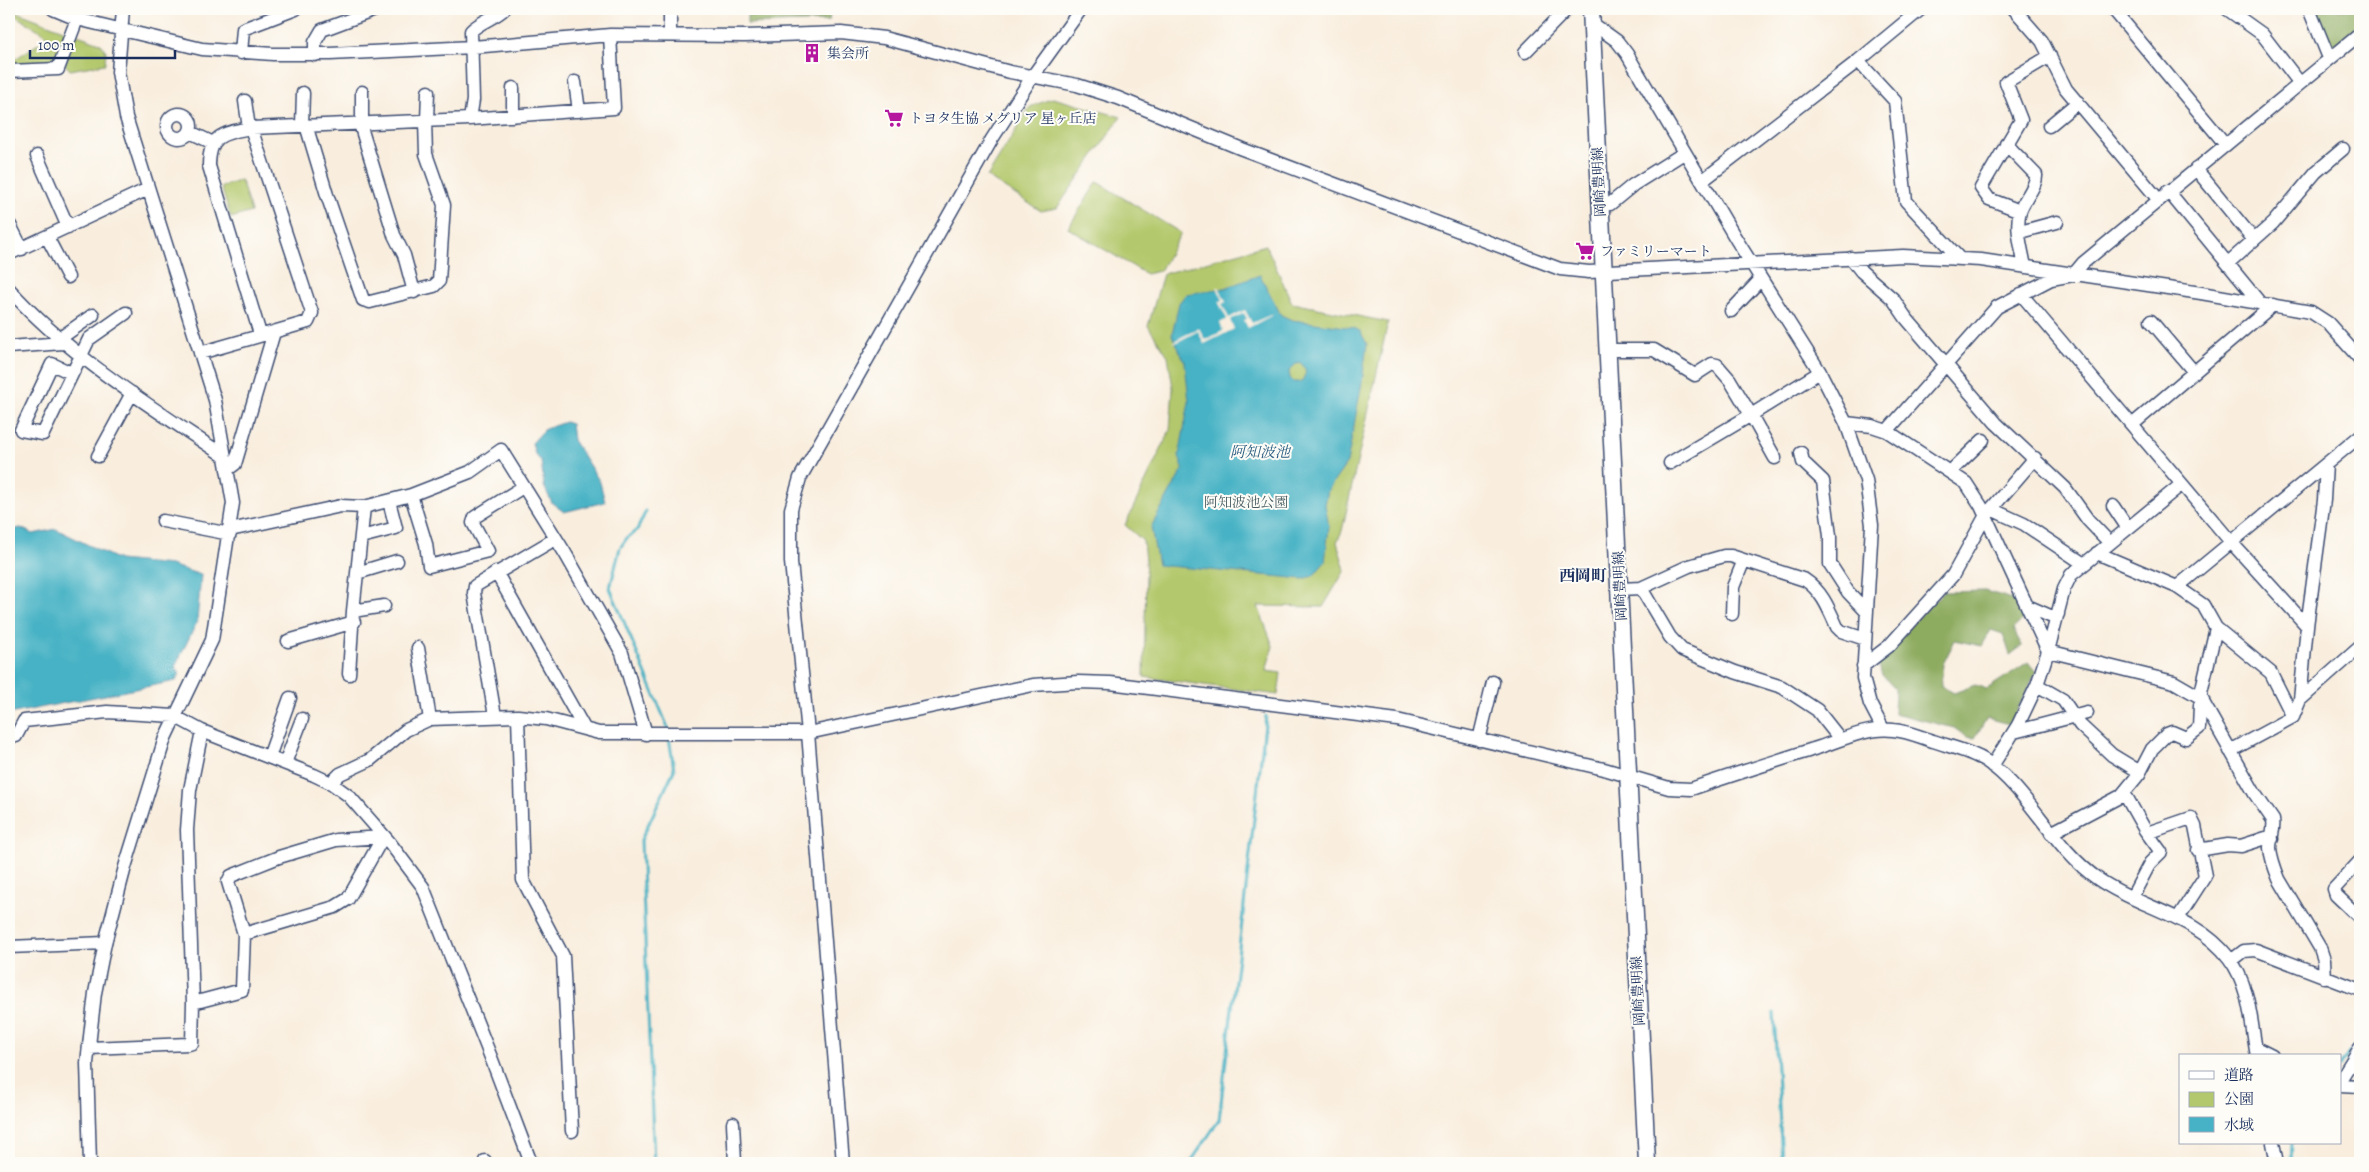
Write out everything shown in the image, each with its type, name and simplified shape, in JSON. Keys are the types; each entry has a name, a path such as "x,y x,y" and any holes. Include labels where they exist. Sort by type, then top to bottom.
{"main road":[{"name":"岡崎豊明線","path":"1591,16 1647,1163"}],"street":[{"path":"53,9 120,30 202,49 240,53 315,55 473,47 610,35 746,36 841,33 884,38 1032,77 1077,84 1118,98 1242,149 1560,269 1574,272 1604,271 1904,256 1960,258 2260,303 2321,316 2360,359"},
{"path":"90,1163 87,1078 89,1048 95,993 105,943 153,776 174,716 212,640 233,503 215,400 126,117 118,72 123,9"},
{"path":"240,53 243,29 295,9"},
{"path":"315,55 314,42 322,30 378,9"},
{"path":"470,119 473,100 473,47 471,31 480,22 504,9"},
{"path":"670,9 670,34"},
{"path":"843,1163 808,733 790,554 791,509 800,478 987,148 1032,77 1081,9"},
{"path":"1525,52 1567,9"},
{"path":"1702,181 1858,61 1921,9"},
{"path":"2014,9 2042,41 2066,89 2163,195 2228,262 2260,303"},
{"path":"2113,9 2226,144"},
{"path":"2228,9 2262,34 2299,82"},
{"path":"2309,9 2329,58"},
{"path":"1591,16 1617,41 1627,54 1684,153 1820,372 1846,424 1866,480 1872,525 1867,589 1864,690 1883,729"},
{"path":"9,71 58,69 77,18"},
{"path":"1887,431 1997,307 2050,279 2073,275 2083,263 2163,195 2360,34"},
{"path":"260,334 209,166 209,155 213,143 223,134 250,128 470,119 614,108 610,35"},
{"path":"2020,212 1989,199 1981,188 2022,120 2006,82 2050,56"},
{"path":"1858,61 1895,101 1906,201 1960,258"},
{"path":"575,82 579,111"},
{"path":"513,88 513,116"},
{"path":"302,92 304,125 363,300 370,302 434,286 439,281 444,205 426,154 428,92"},
{"path":"362,92 361,123 394,235 404,255 414,292"},
{"path":"200,353 260,334 308,322 312,312 250,128 246,101"},
{"path":"2049,126 2078,102"},
{"path":"190,132 213,143"},
{"path":"2006,144 2036,175 2036,180 2026,195 2020,212 2020,232 2025,267"},
{"path":"2228,262 2273,223 2316,172 2343,149"},
{"path":"1600,205 1610,204 1633,185 1684,153"},
{"path":"37,156 68,227"},
{"path":"2196,169 2254,240"},
{"path":"9,254 148,189"},
{"path":"2020,232 2057,222"},
{"path":"10,225 22,248"},
{"path":"47,237 68,277"},
{"path":"1851,258 1862,271 1893,299 1906,318 1996,423 2035,458 2064,488 2088,520 2109,542"},
{"path":"1731,310 1761,279"},
{"path":"9,289 36,319 79,355 224,456"},
{"path":"2022,294 2231,542 2306,626"},
{"path":"2132,425 2273,306"},
{"path":"71,373 52,364 21,430 43,434 79,355 89,339 126,313"},
{"path":"11,350 61,341 93,315"},
{"path":"2151,321 2194,372"},
{"path":"227,470 235,464 274,332"},
{"path":"1607,350 1654,350 1695,375 1712,364 1717,364 1730,380 1775,458"},
{"path":"1670,464 1820,372"},
{"path":"98,456 132,393"},
{"path":"1846,424 1872,426 1887,431 1966,483 1988,512 2048,652"},
{"path":"2177,588 2360,436"},
{"path":"1950,472 1983,440"},
{"path":"163,521 230,532 341,506 364,507 411,496 470,472 501,450 565,553 626,662 646,734"},
{"path":"1801,453 1803,462 1823,481 1830,536 1830,564 1848,592 1867,612"},
{"path":"1864,666 1888,646 1953,575 1988,512 2035,458"},
{"path":"2230,751 2293,717 2300,700 2306,626 2324,500 2326,464"},
{"path":"1992,766 2014,732 2038,685 2064,588 2071,575 2182,484"},
{"path":"411,496 426,544 429,566 488,551 474,523 475,517 523,487"},
{"path":"361,537 396,528 389,501"},
{"path":"2113,506 2128,527"},
{"path":"350,674 353,616 364,507"},
{"path":"1988,512 2024,524 2084,564"},
{"path":"495,716 474,592 475,586 555,539"},
{"path":"2097,553 2177,588 2203,605 2216,628 2271,673 2293,717"},
{"path":"1620,589 1641,588 1689,566 1724,556 1744,560 1805,580 1814,586 1822,597 1841,631 1865,639"},
{"path":"1732,614 1734,587 1744,560"},
{"path":"357,573 397,561"},
{"path":"496,572 584,728"},
{"path":"1641,588 1670,637 1682,650 1735,672 1782,687 1810,704 1836,734 1838,740"},
{"path":"288,640 384,606"},
{"path":"2027,606 2050,616 2058,614"},
{"path":"2051,833 2121,796 2140,772 2152,749 2167,734 2172,732 2186,738 2199,728 2200,705 2216,628"},
{"path":"2300,700 2360,647"},
{"path":"418,648 430,719"},
{"path":"2048,652 2174,682 2202,698 2230,751 2273,820 2270,847 2278,880 2320,948 2324,960 2325,978"},
{"path":"331,783 340,774 370,760 406,730 430,719 518,716 546,719 600,733 808,733 1033,685 1078,682 1110,683 1397,720 1668,788 1691,789 1838,740 1883,729 1908,732 1956,747 1992,766 2010,783 2082,868 2100,881 2178,918 2209,936 2231,961 2244,989 2256,1052"},
{"path":"1479,740 1492,682"},
{"path":"2038,685 2063,700 2074,718 2112,755 2140,772"},
{"path":"269,757 290,698"},
{"path":"9,736 16,736 24,721 107,712 174,716 202,731 331,783 349,796 390,843 423,886 531,1163"},
{"path":"2014,732 2088,713"},
{"path":"518,716 523,880 563,956 572,1131"},
{"path":"285,763 302,719"},
{"path":"89,1048 192,1043 193,1003 188,830 190,790 202,731"},
{"path":"2121,796 2130,802 2147,833 2161,852 2150,863 2132,897"},
{"path":"2147,833 2191,818 2195,826 2204,880 2178,918"},
{"path":"193,1003 242,990 244,934 228,882 232,876 279,857 336,840 384,837"},
{"path":"244,934 335,907 348,899 384,837"},
{"path":"2198,850 2228,845 2240,846 2266,838 2272,839"},
{"path":"2358,916 2336,895 2334,890 2360,861"},
{"path":"9,947 105,943"},
{"path":"2231,961 2244,951 2256,950 2360,990"},
{"path":"2342,1077 2360,1048"},
{"path":"2342,1085 2360,1086"},
{"path":"733,1123 734,1163"},
{"path":"2273,1144 2277,1163"}],"green space":[{"path":"9,9 66,31 55,63 51,66 9,68 9,63 38,44 47,35 9,12"},
{"path":"790,9 831,9 829,21 747,24 747,15 781,15"},
{"path":"2314,9 2360,9 2360,26 2331,49"},
{"path":"75,34 100,43 106,51 105,64 70,70 65,65"},
{"path":"1053,98 1121,117 1057,208 1041,211 987,177 1030,107"},
{"path":"241,180 251,212 231,218 221,187"},
{"path":"1097,182 1181,233 1160,271 1146,274 1068,228"},
{"name":"阿知波池公園","path":"1266,245 1292,303 1388,322 1342,531 1337,542 1345,570 1323,607 1258,606 1273,646 1266,671 1281,673 1278,695 1144,677 1146,572 1143,541 1125,525 1170,430 1173,388 1168,356 1148,326 1163,274"},
{"path":"1985,591 2009,598 2024,609 2028,615 2013,629 2022,646 2010,655 2003,634 1991,630 1982,646 1955,640 1943,664 1941,686 1954,693 1975,685 1987,689 2028,662 2036,672 2010,724 1987,718 1975,738 1967,737 1954,728 1894,713 1895,689 1882,675 1877,660 1943,592"}],"water":[{"name":"阿知波池","path":"1260,275 1281,315 1292,320 1353,328 1360,331 1367,344 1347,463 1328,490 1325,505 1329,527 1325,562 1313,576 1303,579 1158,565 1151,527 1183,469 1179,456 1189,402 1185,362 1172,335 1179,303 1186,294 1225,288","holes":["1301,363 1305,368 1303,379 1301,382 1294,382 1290,378 1289,371 1296,364"]},
{"path":"565,422 571,424 573,440 600,482 605,502 564,512 552,503 544,486 541,461 535,454 532,443 545,429"},
{"path":"21,528 33,534 56,529 119,560 171,565 201,575 197,622 175,667 179,674 176,681 9,714 9,530"}],"pier":[{"path":"1217,287 1219,287 1226,302 1222,304 1229,318 1245,310 1252,323 1280,311 1248,328 1244,320 1247,319 1244,313 1230,320 1234,329 1204,344 1198,331 1175,343 1174,341 1199,328 1205,340 1223,331 1220,323 1227,319 1219,303 1223,300"}],"waterway":[{"path":"646,511 637,530 627,538 620,548 610,588 669,730"},
{"path":"1190,1163 1219,1120 1266,716"},
{"path":"654,1163 641,840 674,770 669,737"},
{"path":"1774,1013 1782,1163"},
{"path":"2354,1046 2360,1036"},
{"path":"2342,1064 2350,1051"},
{"path":"2291,1163 2292,1144"}],"place":[{"name":"集会所","path":"812,53"},
{"name":"トヨタ生協 メグリア 星ヶ丘店","path":"894,118"},
{"name":"ファミリーマート","path":"1585,251"}],"district":[{"name":"西岡町","path":"1583,576"}]}
